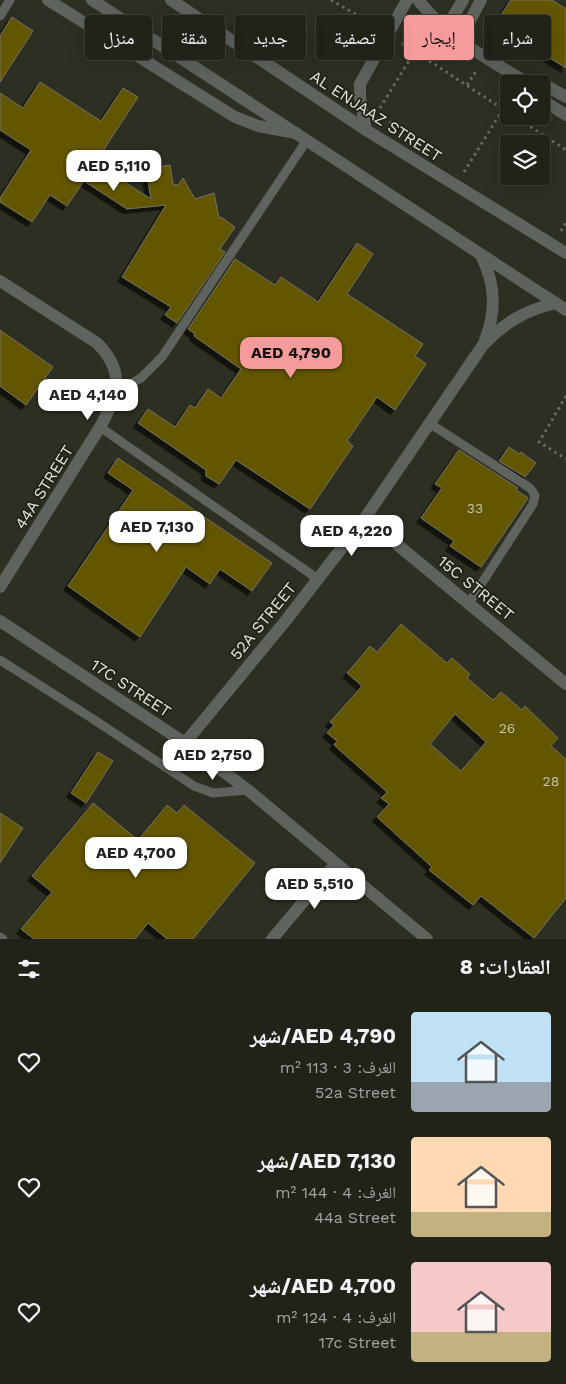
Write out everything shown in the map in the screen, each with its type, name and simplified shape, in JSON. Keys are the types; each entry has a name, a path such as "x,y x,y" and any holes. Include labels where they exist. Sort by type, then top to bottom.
{"street":[{"path":"48,0 235,117 258,126 302,137"},
{"path":"92,0 561,306"},
{"name":"AL ENJAAZ STREET","path":"171,0 366,130 566,253"},
{"path":"394,23 407,0"},
{"path":"418,0 432,15"},
{"path":"454,15 464,0"},
{"path":"473,15 481,0"},
{"path":"474,50 514,75"},
{"path":"366,130 360,98 360,84 373,60"},
{"path":"550,88 566,97"},
{"path":"550,105 566,115"},
{"name":"52A STREET","path":"482,255 489,272 493,290 494,309 483,345"},
{"name":"44A STREET","path":"0,281 97,344 106,353 113,365 117,378 116,392 100,427 0,588"},
{"name":"52A STREET","path":"185,742 318,579 365,518 483,345 498,330 516,317 535,308 561,306"},
{"name":"15C STREET","path":"365,518 566,684"},
{"name":"17C STREET","path":"0,621 185,742 248,790 427,939"},
{"path":"272,939 336,863"}],"lane":[{"path":"0,16 10,0"},
{"path":"116,392 141,378 162,357 302,137"},
{"path":"430,423 530,488 536,495 533,504 469,604"},
{"path":"100,427 318,579"},
{"path":"0,660 93,718 194,786 213,793 248,790"}],"path":[{"path":"331,0 357,15"},
{"path":"366,130 409,60"},
{"path":"429,60 500,106"},
{"path":"455,186 500,113"},
{"path":"528,125 566,150"},
{"path":"566,396 539,442 566,459"}],"building":[{"path":"511,0 552,0 566,9 566,68 551,59 551,15 501,15"},
{"path":"12,17 33,31 0,82 0,36"},
{"path":"40,82 101,121 123,88 138,97 95,163 151,199 146,169 170,165 173,184 178,185 183,178 195,199 214,193 219,218 221,217 235,227 220,249 225,252 177,323 165,315 171,307 122,277 166,205 127,209 84,181 67,206 50,195 32,222 0,202 0,198 31,150 0,130 0,93 23,108"},
{"path":"357,243 373,254 347,294 423,344 415,356 426,364 395,410 377,397 347,441 353,446 310,509 236,460 219,484 206,476 206,470 138,423 148,409 175,427 190,405 195,408 208,389 221,398 241,369 194,336 195,334 188,329 235,259 275,285 281,277 318,302"},
{"path":"0,330 53,367 26,405 0,386"},
{"path":"509,447 519,454 521,452 536,463 525,477 499,461"},
{"path":"459,450 518,488 516,490 528,498 481,567 450,546 454,541 421,518 442,488 435,484"},
{"path":"118,458 272,563 252,591 220,569 210,584 186,567 140,637 68,586 133,490 108,473"},
{"path":"401,624 447,663 452,658 470,674 467,678 493,700 501,692 522,710 525,706 558,738 551,746 566,759 566,898 534,938 481,896 473,905 429,870 432,867 377,817 389,804 381,798 387,792 334,745 337,741 327,733 334,725 330,722 362,686 347,673 370,646 377,652","holes":["455,714 486,742 461,771 430,744"]},
{"path":"98,752 113,761 86,803 71,793"},
{"path":"93,803 138,840 167,805 177,813 184,805 255,863 193,939 167,939 148,923 135,939 34,939 21,929 52,892 32,876"},
{"path":"0,813 23,828 0,863"}]}
